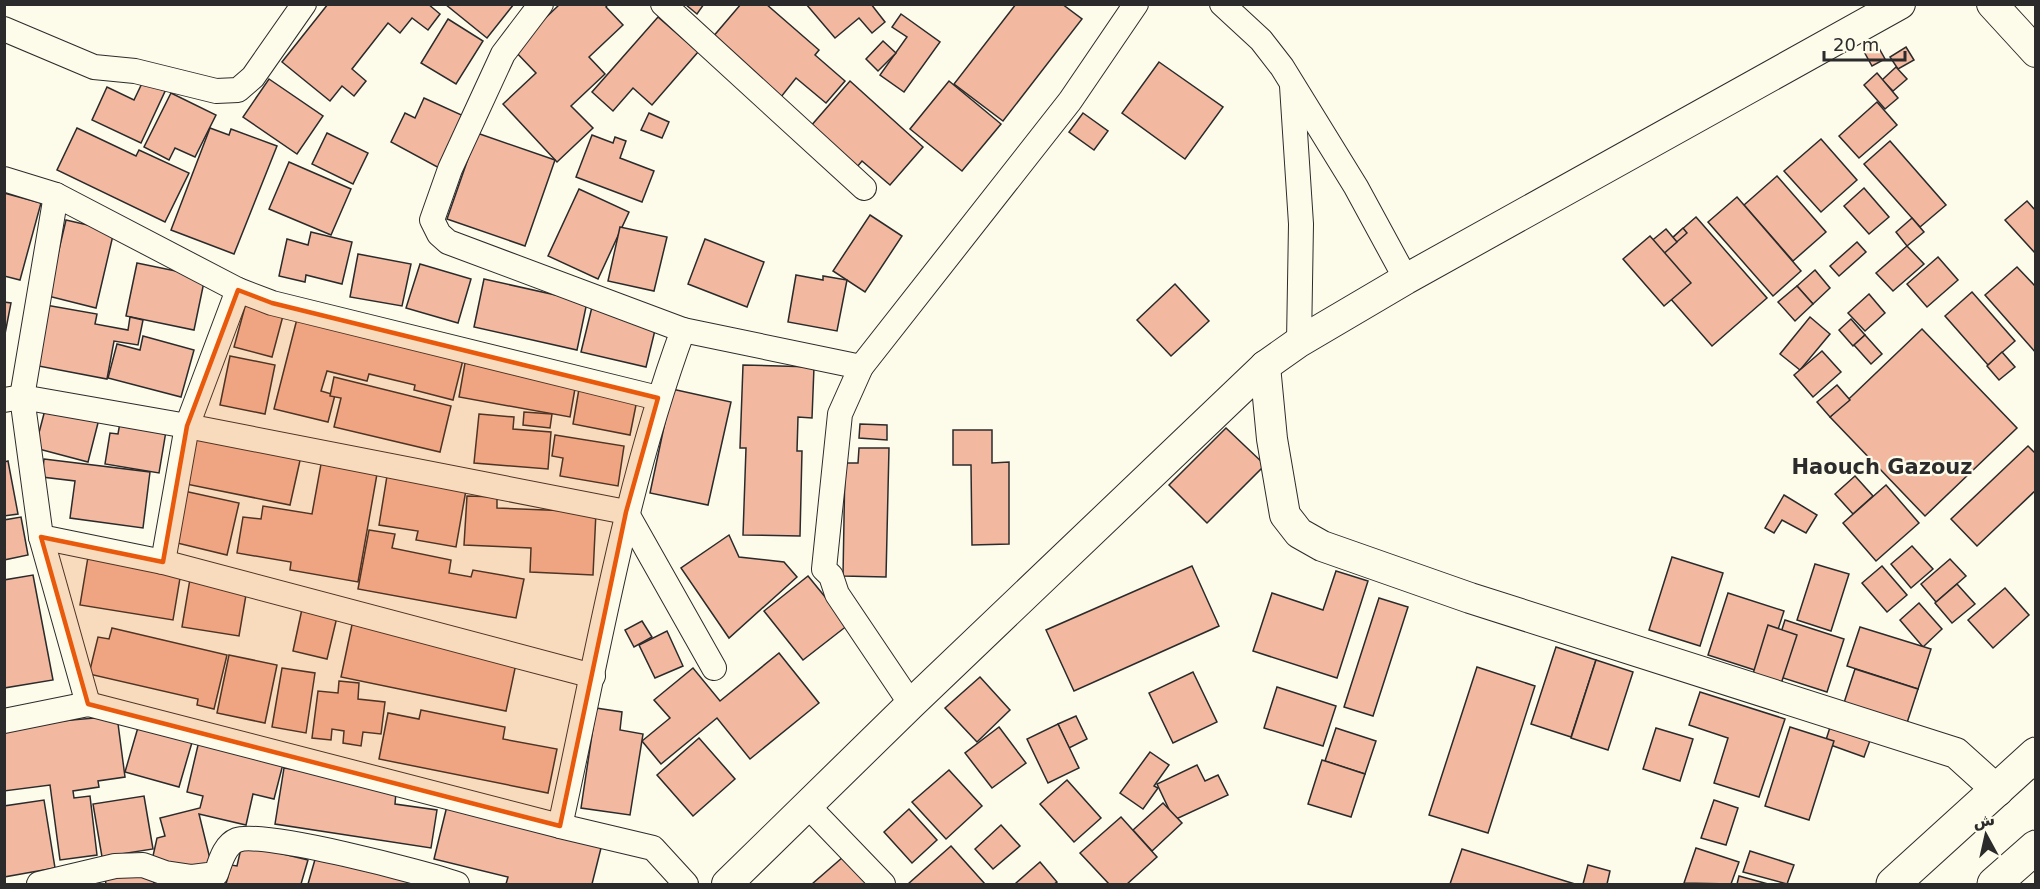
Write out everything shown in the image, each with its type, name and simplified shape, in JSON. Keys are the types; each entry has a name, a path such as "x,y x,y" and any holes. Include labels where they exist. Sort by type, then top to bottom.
{"highway":[{"path":"1893,885 2036,754"},
{"path":"1994,885 2036,847"}],"street":[{"path":"4,29 94,67 135,71 216,91 238,90 253,77 304,4"},
{"path":"541,4 503,54 450,169 432,219 439,234 448,242 683,330 861,367"},
{"path":"663,4 864,188"},
{"path":"911,704 837,594 831,576 824,568 840,414 861,367 1070,101 1136,4"},
{"path":"1222,4 1261,40 1292,83 1356,187 1406,279"},
{"path":"727,885 911,704 1265,366 1299,342 1406,279 1900,4"},
{"path":"1992,4 2036,52"},
{"path":"1292,83 1301,224 1299,342"},
{"path":"4,179 56,195 238,290 272,303 658,398"},
{"path":"56,195 13,398 40,537 88,704"},
{"path":"163,562 187,426 238,290"},
{"path":"560,826 626,512 658,398 683,330"},
{"path":"1265,366 1272,439 1285,515 1299,533 1322,546 1470,598 1956,753 1998,791"},
{"path":"13,398 187,426 626,512 714,668"},
{"path":"40,537 163,562 593,676"},
{"path":"4,721 88,704 652,848 686,885"},
{"path":"808,806 883,885"},
{"path":"39,885 115,866 143,865 165,873 204,877 216,874 227,848 237,840 250,839 310,847 435,876 458,885"}],"highlighted area":[{"path":"238,290 272,303 658,398 626,512 560,826 88,704 41,537 163,562 187,426"}],"building":[{"path":"328,4 428,4 440,14 428,30 412,18 400,33 388,23 352,69 366,81 354,96 342,86 330,101 282,62"},
{"path":"445,4 514,4 487,38"},
{"path":"560,4 608,4 606,7 623,25 589,57 605,74 571,106 593,128 557,162 503,104 536,73 513,49"},
{"path":"685,4 704,4 697,14"},
{"path":"741,4 766,4 819,50 815,55 845,81 826,103 796,78 781,97 712,38"},
{"path":"806,4 871,4 885,22 872,33 859,18 835,38"},
{"path":"1016,4 1062,4 1082,19 1003,121 954,84"},
{"path":"901,14 940,42 904,92 880,75 907,37 892,27"},
{"path":"658,17 698,52 652,105 633,88 613,111 592,92"},
{"path":"448,19 483,41 456,84 421,63"},
{"path":"883,41 896,53 878,71 866,59"},
{"path":"1875,41 1885,59 1872,66 1862,48"},
{"path":"1906,47 1914,60 1898,69 1890,57"},
{"path":"1159,62 1223,107 1185,159 1122,113"},
{"path":"1896,67 1907,79 1893,91 1882,80"},
{"path":"1877,73 1898,98 1885,109 1864,85"},
{"path":"145,77 167,87 141,143 92,120 107,87 134,100"},
{"path":"269,79 323,116 297,154 243,117"},
{"path":"850,81 923,147 890,185 862,161 857,167 810,127"},
{"path":"949,81 1001,124 962,171 910,129"},
{"path":"171,93 216,115 195,157 175,148 169,160 144,147"},
{"path":"424,98 466,117 441,169 391,142 405,113 415,118"},
{"path":"1877,102 1897,125 1859,158 1839,136"},
{"path":"649,113 669,122 662,138 641,130"},
{"path":"1083,113 1108,131 1094,150 1069,132"},
{"path":"77,128 136,156 139,150 189,173 165,222 57,170"},
{"path":"210,128 229,135 231,129 277,146 234,254 171,230"},
{"path":"327,133 368,153 353,184 312,164"},
{"path":"477,133 555,160 525,246 447,219"},
{"path":"592,135 613,143 615,137 626,141 620,158 654,171 642,202 576,177"},
{"path":"1821,139 1857,180 1821,212 1784,171"},
{"path":"1890,141 1946,205 1920,227 1864,164"},
{"path":"289,162 351,189 331,235 269,209"},
{"path":"1777,176 1826,232 1793,261 1744,205"},
{"path":"1864,188 1889,217 1869,234 1844,206"},
{"path":"579,189 629,212 598,279 548,256"},
{"path":"4,193 41,203 20,280 4,276"},
{"path":"1737,197 1801,271 1773,296 1708,222"},
{"path":"2027,201 2036,211 2035,253 2005,220"},
{"path":"870,215 902,236 865,292 833,271"},
{"path":"1696,217 1767,298 1712,346 1641,265"},
{"path":"1912,218 1924,232 1907,246 1896,232"},
{"path":"66,220 114,231 96,308 48,296"},
{"path":"620,227 667,237 654,291 608,281"},
{"path":"1683,228 1687,233 1671,247 1667,243"},
{"path":"1666,229 1677,242 1661,256 1649,243"},
{"path":"311,232 352,242 342,284 306,275 305,282 279,276 287,239 308,245"},
{"path":"1650,236 1691,283 1664,306 1623,259"},
{"path":"705,239 764,262 747,307 688,284"},
{"path":"1857,242 1866,252 1839,276 1830,266"},
{"path":"1907,246 1924,264 1893,291 1876,273"},
{"path":"358,254 411,264 402,306 350,297"},
{"path":"1938,257 1958,280 1927,307 1907,284"},
{"path":"137,263 205,277 194,330 126,316"},
{"path":"420,264 471,279 458,323 406,308"},
{"path":"2017,267 2036,287 2036,353 1985,295"},
{"path":"1815,270 1830,288 1813,304 1797,286"},
{"path":"796,275 823,280 823,276 847,280 837,331 788,322"},
{"path":"484,279 587,302 577,350 474,327"},
{"path":"1175,284 1209,321 1171,356 1137,320"},
{"path":"1797,286 1813,304 1795,321 1778,302"},
{"path":"1972,292 2015,341 1988,365 1945,316"},
{"path":"1869,294 1885,313 1865,331 1848,313"},
{"path":"4,302 11,303 4,339"},
{"path":"246,303 284,312 272,357 234,347"},
{"path":"40,304 97,314 95,324 128,330 130,317 143,320 138,345 114,341 107,379 28,364"},
{"path":"592,307 657,322 646,367 581,352"},
{"path":"298,315 464,356 453,400 414,390 415,385 369,374 367,381 327,371 321,391 335,395 328,422 274,409"},
{"path":"1810,317 1830,334 1800,370 1780,354"},
{"path":"1851,319 1865,335 1853,346 1839,330"},
{"path":"1922,329 2017,428 1925,516 1830,417"},
{"path":"1865,335 1882,354 1871,364 1854,345"},
{"path":"143,336 194,350 181,397 108,378 117,344 140,350"},
{"path":"1822,351 1841,372 1813,397 1794,375"},
{"path":"2002,352 2015,367 1999,380 1987,366"},
{"path":"230,356 275,365 265,414 220,405"},
{"path":"465,363 576,383 570,417 459,397"},
{"path":"743,365 814,367 812,418 798,417 797,451 802,451 800,536 743,535 746,448 740,448"},
{"path":"334,377 451,406 440,452 334,427 341,398 330,396"},
{"path":"1837,385 1850,400 1830,417 1817,402"},
{"path":"579,389 637,400 630,435 573,424"},
{"path":"672,389 731,402 708,505 650,493"},
{"path":"46,406 99,419 88,462 35,448"},
{"path":"524,412 552,414 550,428 523,425"},
{"path":"479,414 514,417 513,429 551,432 548,469 474,463"},
{"path":"121,417 167,425 159,473 105,464 110,433 118,434"},
{"path":"860,424 887,425 887,440 859,438"},
{"path":"1226,428 1265,465 1207,523 1169,485"},
{"path":"953,430 992,430 992,463 1009,462 1009,544 972,545 971,465 953,465"},
{"path":"197,435 301,456 290,505 186,484"},
{"path":"555,435 624,446 618,486 560,476 563,458 552,456"},
{"path":"2028,446 2036,454 2036,490 1977,546 1951,519"},
{"path":"859,448 889,448 886,577 843,576 845,463 858,463"},
{"path":"44,459 150,472 143,528 70,518 75,481 42,477"},
{"path":"8,461 18,514 4,516 4,462"},
{"path":"321,464 377,474 358,582 290,570 291,562 237,553 243,517 261,519 263,506 312,514"},
{"path":"387,476 466,490 456,547 416,540 418,531 379,525"},
{"path":"1855,476 1873,496 1853,514 1835,494"},
{"path":"1886,485 1919,523 1876,561 1843,523"},
{"path":"184,491 239,503 227,555 173,542"},
{"path":"1784,495 1817,515 1806,533 1782,520 1774,533 1765,528"},
{"path":"467,496 497,497 497,508 596,512 593,575 530,572 531,548 464,545"},
{"path":"21,517 28,555 4,560 4,520"},
{"path":"369,530 395,534 392,548 451,560 449,573 471,577 473,570 524,579 516,618 358,589"},
{"path":"729,535 739,557 784,562 797,577 729,638 681,568"},
{"path":"1912,546 1933,569 1911,588 1891,564"},
{"path":"88,557 181,572 173,620 80,605"},
{"path":"1672,557 1723,573 1700,646 1649,630"},
{"path":"1950,559 1966,576 1936,602 1921,584"},
{"path":"1815,564 1849,574 1831,631 1797,620"},
{"path":"1192,566 1219,626 1074,691 1046,630"},
{"path":"1882,566 1907,595 1887,612 1862,583"},
{"path":"1336,571 1368,581 1337,678 1253,651 1272,593 1323,610"},
{"path":"33,575 53,680 4,688 4,580"},
{"path":"808,576 848,625 803,660 764,611"},
{"path":"190,579 247,589 239,636 182,627"},
{"path":"1957,584 1975,604 1952,623 1935,603"},
{"path":"2005,588 2029,615 1993,648 1968,620"},
{"path":"1728,593 1784,611 1764,673 1708,655"},
{"path":"1379,598 1408,607 1373,716 1344,707"},
{"path":"1919,603 1942,629 1923,647 1900,620"},
{"path":"302,609 337,617 327,659 293,651"},
{"path":"353,620 517,659 506,711 341,677"},
{"path":"1785,620 1844,639 1827,692 1768,673"},
{"path":"642,621 652,637 634,647 625,630"},
{"path":"1768,625 1797,635 1780,687 1752,677"},
{"path":"1860,627 1931,649 1918,689 1847,666"},
{"path":"112,628 227,655 214,709 197,705 198,699 89,674 98,637 109,639"},
{"path":"667,631 683,666 655,678 639,645"},
{"path":"1556,647 1596,660 1571,737 1531,724"},
{"path":"779,653 819,703 750,759 717,718 661,764 642,741 670,718 654,700 693,668 720,701"},
{"path":"229,655 277,665 265,723 217,713"},
{"path":"1596,660 1633,672 1608,750 1571,738"},
{"path":"1477,667 1535,686 1488,833 1429,815"},
{"path":"282,668 315,673 306,733 272,727"},
{"path":"1855,669 1918,689 1905,729 1842,709"},
{"path":"1193,672 1217,722 1173,743 1149,693"},
{"path":"980,677 1010,710 977,742 945,708"},
{"path":"339,681 359,683 358,699 385,702 381,734 363,732 361,746 343,743 344,731 332,729 331,740 312,738 318,691 338,693"},
{"path":"1277,687 1336,706 1323,746 1264,728"},
{"path":"1700,692 1785,719 1759,797 1714,783 1728,738 1689,725"},
{"path":"596,708 622,712 620,730 643,734 630,815 581,808"},
{"path":"421,710 505,727 503,739 557,749 548,793 379,759 388,713 419,719"},
{"path":"117,716 125,777 98,781 99,787 73,791 74,798 90,796 97,855 60,860 50,785 4,791 4,726"},
{"path":"1076,716 1087,739 1069,748 1058,724"},
{"path":"1832,721 1872,735 1864,757 1825,743"},
{"path":"139,724 193,739 179,787 125,772"},
{"path":"1058,724 1079,768 1048,783 1027,739"},
{"path":"999,727 1026,763 992,788 965,753"},
{"path":"1790,727 1834,741 1809,820 1765,806"},
{"path":"1336,728 1376,741 1365,774 1325,761"},
{"path":"1656,728 1693,739 1680,781 1643,769"},
{"path":"699,738 735,779 693,816 657,775"},
{"path":"199,741 283,764 274,799 253,794 246,825 199,814 211,863 193,867 156,869 153,856 157,838 165,836 160,818 200,808 203,796 187,792"},
{"path":"1150,752 1169,765 1154,786 1158,788 1143,809 1120,793"},
{"path":"1322,760 1365,774 1351,817 1308,804"},
{"path":"1197,765 1205,781 1218,775 1228,795 1174,820 1157,784"},
{"path":"284,768 363,780 396,792 395,804 437,810 431,848 275,824"},
{"path":"949,770 982,806 946,839 912,802"},
{"path":"1067,780 1101,818 1074,842 1040,804"},
{"path":"144,796 153,849 102,857 93,804"},
{"path":"44,800 55,868 4,877 4,806"},
{"path":"1714,800 1738,808 1726,845 1701,838"},
{"path":"1163,803 1182,823 1152,851 1133,830"},
{"path":"447,806 602,844 592,884 506,884 508,877 434,859"},
{"path":"909,809 937,840 912,863 884,832"},
{"path":"1121,817 1157,857 1127,884 1109,884 1080,853"},
{"path":"1001,825 1020,846 993,869 975,849"},
{"path":"242,844 308,860 301,884 226,884 231,865 237,866"},
{"path":"951,846 985,884 908,884"},
{"path":"1696,848 1739,862 1731,884 1684,883"},
{"path":"1462,849 1575,884 1450,884"},
{"path":"1750,851 1794,865 1787,884 1743,872"},
{"path":"316,856 422,884 308,884"},
{"path":"843,857 868,884 812,884"},
{"path":"1040,862 1057,882 1054,884 1015,884"},
{"path":"1588,865 1610,871 1607,884 1583,884"},
{"path":"152,870 154,884 106,884 105,878"},
{"path":"1739,876 1768,884 1737,884"}],"district":[{"name":"Haouch Gazouz","path":"1882,467"}]}
